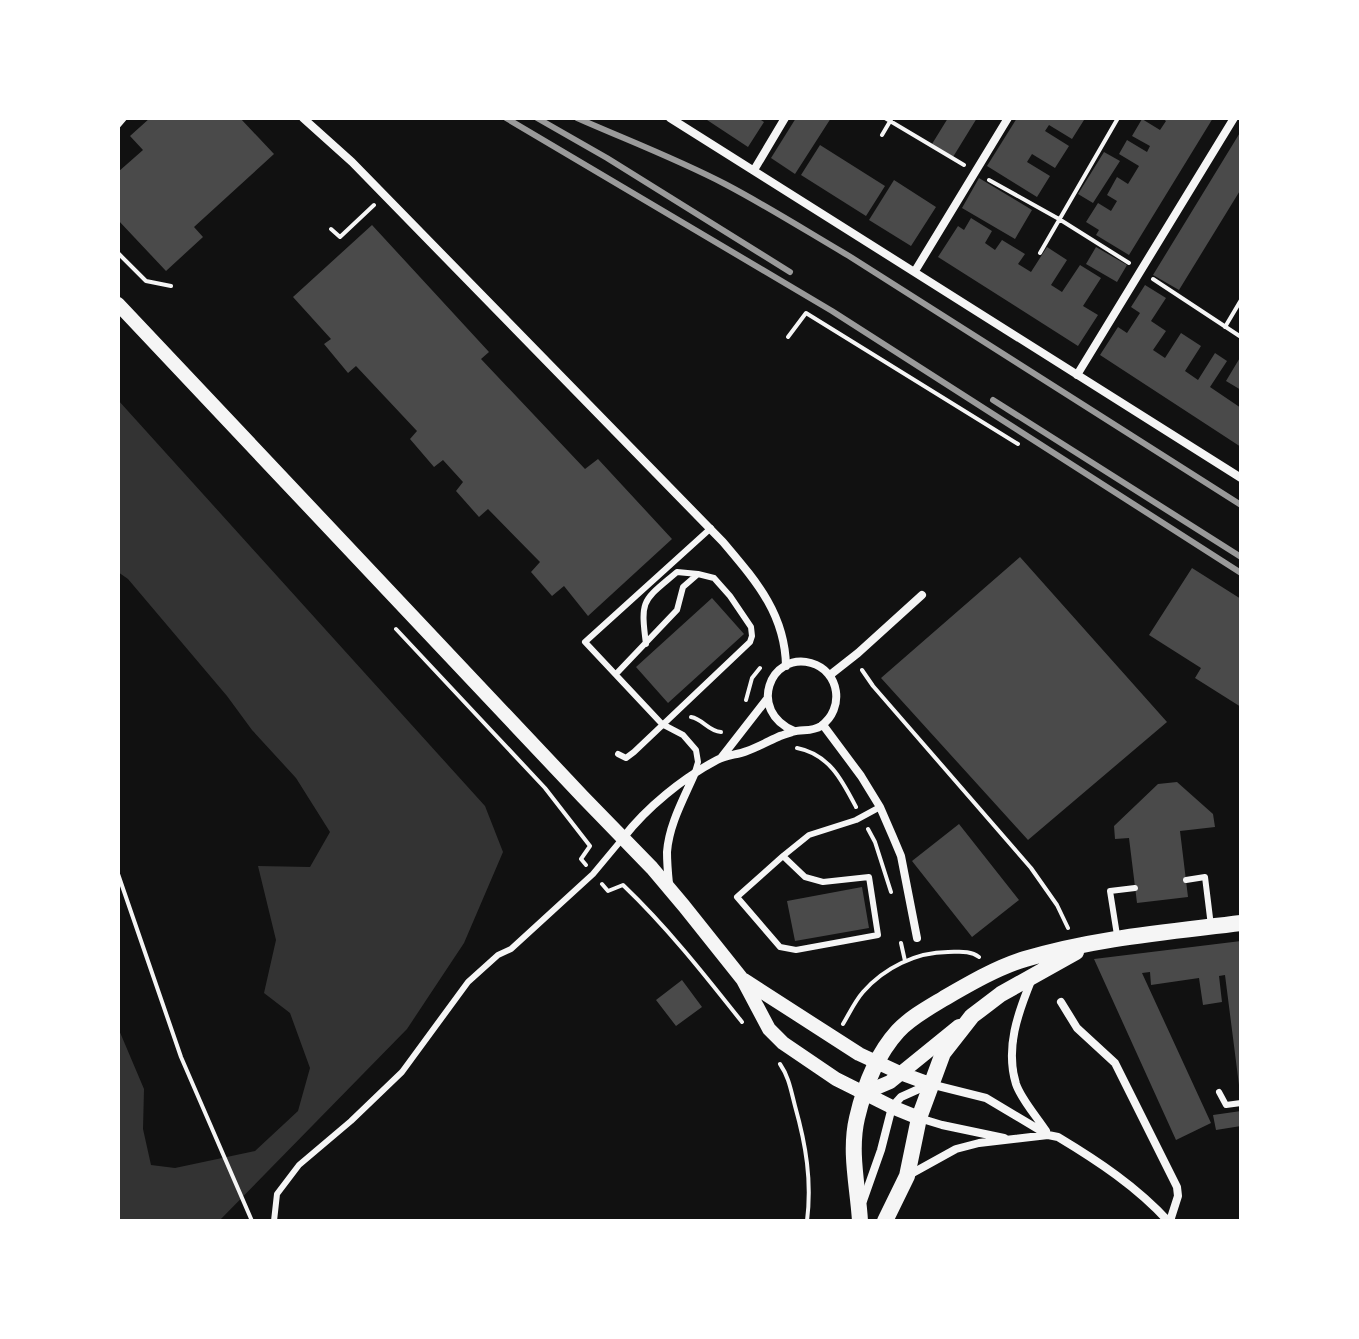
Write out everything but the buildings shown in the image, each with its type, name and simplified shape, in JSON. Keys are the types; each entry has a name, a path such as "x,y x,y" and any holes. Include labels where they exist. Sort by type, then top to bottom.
{"main road":[{"path":"860,1215 853,1142 857,1118 877,1063 900,1029 959,990 1023,959 1091,942 1241,923"},
{"path":"885,1221 907,1176 919,1118 943,1053 972,1016 1001,994 1091,942"}],"street":[{"path":"303,118 352,162 711,528 763,592 786,643 786,666"},
{"path":"670,118 1241,478"},
{"path":"754,170 785,118"},
{"path":"915,271 1008,118"},
{"path":"1077,375 1234,118"},
{"path":"118,304 652,868 743,980 769,1029 783,1043 836,1079 892,1107 942,1125 1008,1139"},
{"path":"830,675 922,595"},
{"path":"810,662 830,675 837,696 835,707 823,725 804,732 794,731 775,719 769,709 768,689 772,679 786,666 810,662"},
{"path":"720,758 767,699"},
{"path":"823,725 880,807 901,856 917,938"},
{"path":"623,838 640,817 720,758 748,751 794,731"},
{"path":"669,889 669,835 695,774"},
{"path":"1033,977 1021,1005 1012,1040 1012,1064 1017,1086 1048,1135"},
{"path":"743,980 859,1054 930,1084 986,1098 1048,1135"},
{"path":"907,1176 956,1149 979,1143 1048,1135 1058,1137 1114,1173 1150,1201 1169,1221 1178,1196 1177,1187 1115,1063 1077,1028 1061,1002"},
{"path":"864,1093 890,1082 972,1016"},
{"path":"860,1215 892,1107 901,1097 930,1084"}],"lane":[{"path":"118,125 124,118"},
{"path":"695,774 698,762 696,750 683,735 662,724 585,642 711,528"},
{"path":"618,754 626,758 750,642 751,627 714,578 677,572 648,596 642,613 646,644"},
{"path":"616,674 677,610 683,587 698,574"},
{"path":"783,856 805,877 823,882 869,877 878,935 796,950 780,947 737,897 783,856 809,835 856,820 880,807"},
{"path":"274,1221 277,1194 295,1171 402,1072 468,982 498,955 511,949 593,874 623,838"},
{"path":"1186,880 1205,877 1211,927"},
{"path":"1117,939 1110,891 1135,888"},
{"path":"1219,1092 1226,1105 1241,1103"}],"path":[{"path":"1040,253 1118,118"},
{"path":"882,135 889,119 1059,219 1241,337"},
{"path":"331,229 340,237 384,195"},
{"path":"118,253 146,281 171,286"},
{"path":"1225,327 1241,300"},
{"path":"788,337 806,313 1018,444"},
{"path":"746,703 752,678 784,638"},
{"path":"852,658 1031,868 1057,905 1069,933"},
{"path":"675,712 679,717 695,717 713,732 726,733"},
{"path":"545,788 590,846 581,859 593,874 608,891 623,885 668,931 749,1030"},
{"path":"118,874 181,1057 251,1218"},
{"path":"835,1039 862,993 883,974 905,961 941,952 973,952 997,970"},
{"path":"783,1043 772,1054 787,1074 804,1140 810,1194 807,1221"}],"shaded area":[{"path":"118,400 485,806 503,852 464,943 407,1029 219,1221 118,1221 118,1018 119,1030 144,1089 143,1129 151,1165 175,1168 255,1151 298,1111 310,1068 290,1013 264,993 276,940 258,866 310,867 330,832 296,778 252,730 128,579 118,572"}],"railway":[{"path":"506,118 832,311 1241,573"},
{"path":"537,118 790,272"},
{"path":"577,118 689,166 772,210 1241,505"},
{"path":"993,400 1241,557"}]}
